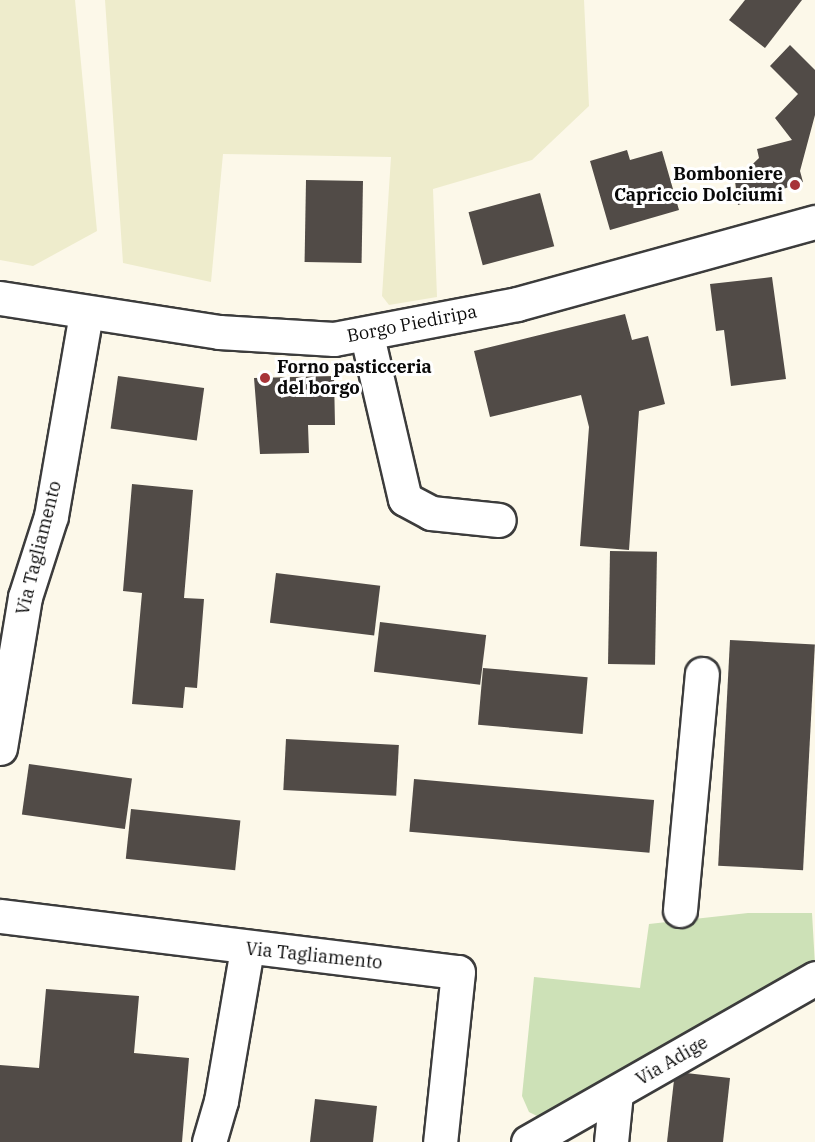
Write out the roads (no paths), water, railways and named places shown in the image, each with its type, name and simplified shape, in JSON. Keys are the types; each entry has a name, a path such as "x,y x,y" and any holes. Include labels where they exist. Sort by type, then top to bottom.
{"street":[{"name":"Borgo Piediripa","path":"0,298 86,313 309,340 367,336 518,304 815,222"},
{"name":"Via Tagliamento","path":"0,748 6,657 51,516 86,313"},
{"path":"367,336 405,499 431,513 499,520"},
{"path":"680,910 702,674"},
{"name":"Via Tagliamento","path":"0,916 247,949 458,972 440,1142"},
{"path":"209,1142 221,1101 247,949"},
{"name":"Via Adige","path":"528,1142 815,978"},
{"path":"611,1142 616,1093"}],"place":[{"name":"Bomboniere Capriccio Dolciumi","path":"795,185"},
{"name":"Forno pasticceria del borgo","path":"265,378"}]}
